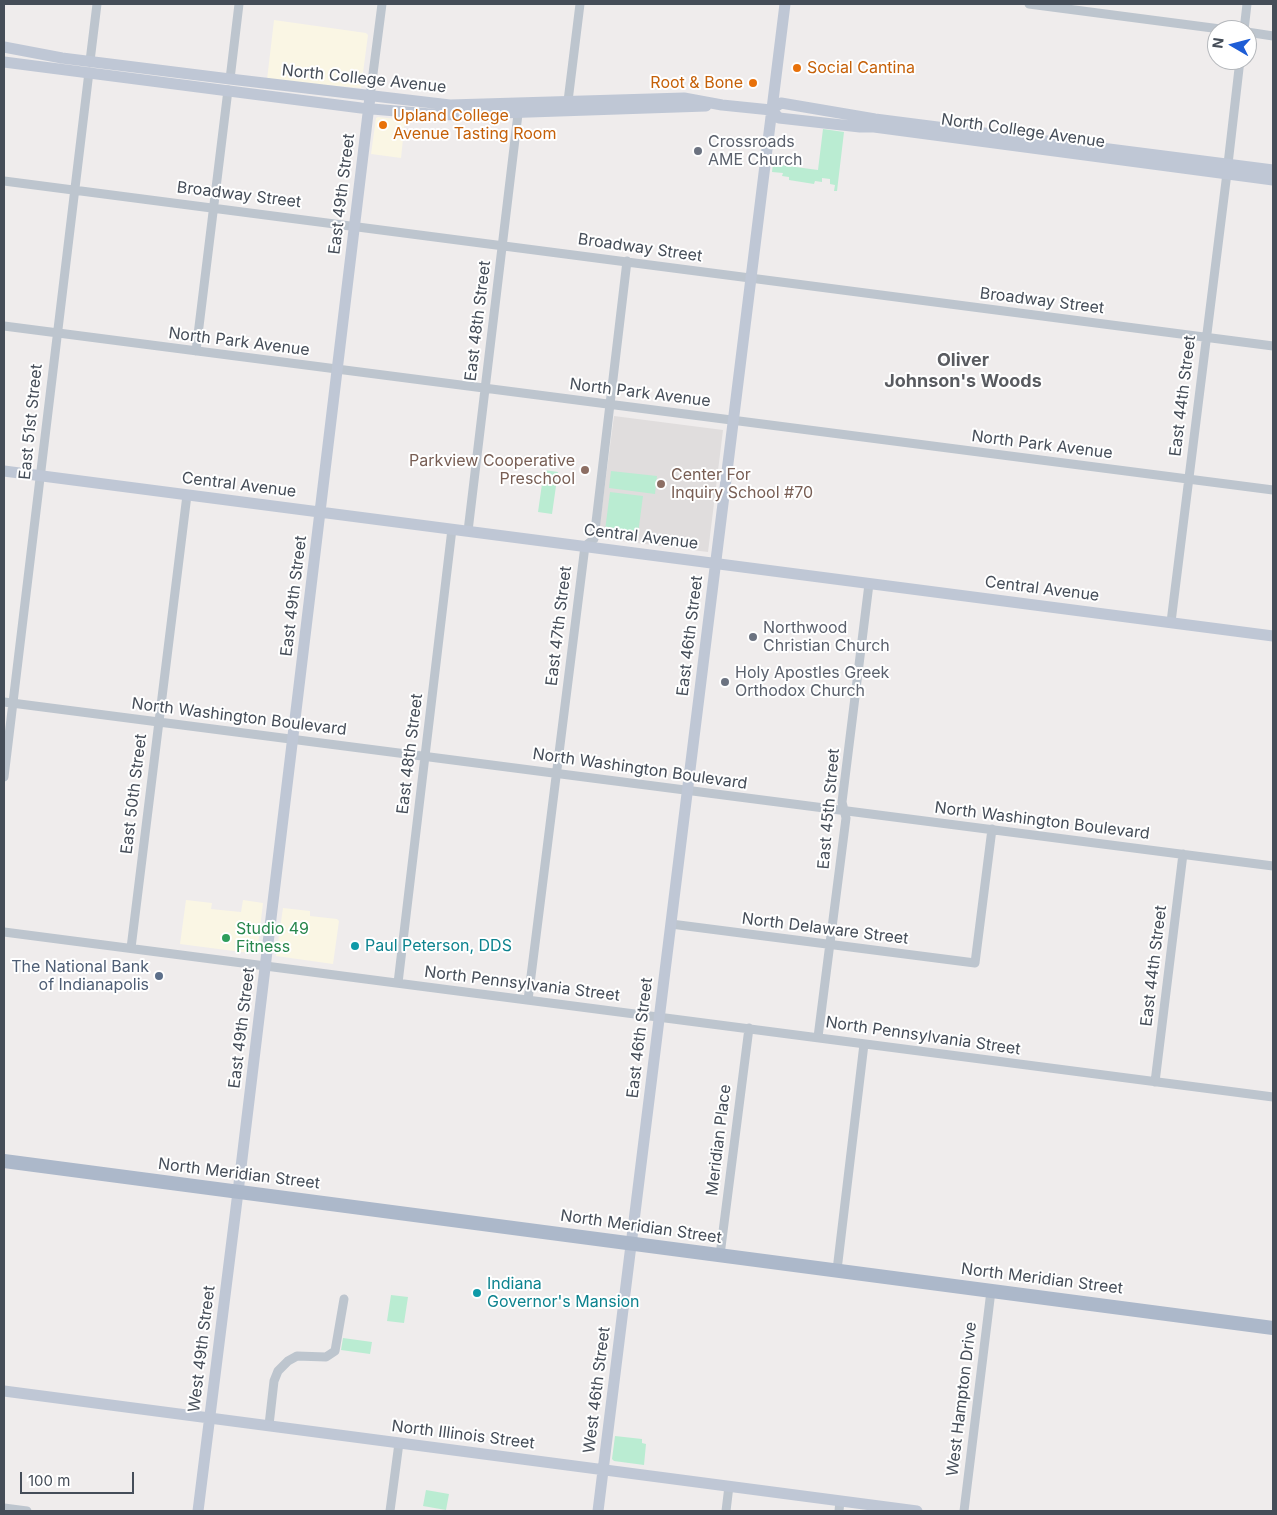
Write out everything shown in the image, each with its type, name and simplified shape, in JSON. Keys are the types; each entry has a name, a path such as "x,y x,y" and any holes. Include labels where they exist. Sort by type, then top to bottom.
{"main road":[{"name":"East 46th Street","path":"631,1243 785,4"},
{"name":"North College Avenue","path":"4,47 90,66"},
{"name":"North College Avenue","path":"4,62 90,66 442,114 518,114 722,105"},
{"name":"North College Avenue","path":"369,103 450,105 684,98 722,105 772,110 781,103 875,119 1227,169 1273,180"},
{"name":"East 49th Street","path":"238,1192 369,103"},
{"name":"North College Avenue","path":"1227,169 1273,170"},
{"name":"Central Avenue","path":"4,471 1273,636"},
{"name":"North Meridian Street","path":"4,1161 1273,1328"},
{"name":"West 49th Street","path":"198,1511 238,1192"},
{"name":"West 46th Street","path":"598,1511 631,1243"},
{"name":"North Illinois Street","path":"4,1391 729,1486 840,1506 917,1511"}],"street":[{"name":"East 51st Street","path":"4,777 8,702 40,475 97,4"},
{"path":"196,351 239,4"},
{"name":"East 49th Street","path":"369,103 382,4"},
{"path":"568,101 580,4"},
{"path":"1029,4 1207,27"},
{"path":"1245,20 1247,4"},
{"path":"1257,34 1273,36"},
{"name":"East 44th Street","path":"1171,622 1239,70"},
{"name":"East 48th Street","path":"468,532 518,114"},
{"name":"Broadway Street","path":"4,180 1273,346"},
{"name":"East 47th Street","path":"528,1000 584,546 594,539 627,261"},
{"name":"North Park Avenue","path":"4,326 1273,490"},
{"name":"East 50th Street","path":"131,948 187,495"},
{"name":"East 48th Street","path":"398,983 452,530"},
{"name":"East 45th Street","path":"818,1038 846,818 842,802 869,584"},
{"name":"North Washington Boulevard","path":"8,702 1273,866"},
{"name":"North Delaware Street","path":"671,924 976,963 992,829"},
{"name":"East 44th Street","path":"1155,1082 1183,854"},
{"name":"North Pennsylvania Street","path":"4,932 1273,1097"},
{"name":"Meridian Place","path":"720,1255 749,1028"},
{"path":"837,1270 864,1044"},
{"name":"West Hampton Drive","path":"964,1511 991,1291"},
{"path":"269,1425 274,1381 278,1371 288,1360 297,1356 326,1356 334,1351 344,1299"},
{"path":"390,1511 399,1443"},
{"path":"726,1511 729,1486"},
{"path":"4,1508 27,1511"}],"shaded area":[{"path":"274,20 366,33 368,35 361,88 267,80"},
{"path":"376,118 405,120 401,158 371,154"},
{"name":"Center For Inquiry School #70","path":"614,416 723,430 708,552 598,538"},
{"path":"186,900 212,903 211,909 241,912 243,900 263,903 257,954 180,944"},
{"path":"283,908 310,911 310,916 337,919 339,921 333,964 276,956"}],"green space":[{"path":"823,129 844,132 837,191 834,191 835,185 830,184 830,179 822,178 822,182 815,181 814,184 789,180 789,177 782,176 783,173 772,172 773,164 818,170"},
{"path":"544,470 558,472 552,514 538,512"},
{"path":"611,471 657,476 655,494 609,488"},
{"path":"610,492 643,496 638,534 605,530"},
{"path":"391,1295 408,1297 404,1323 387,1321"},
{"path":"343,1338 372,1342 370,1354 341,1350"},
{"path":"615,1436 642,1439 642,1443 646,1444 644,1465 614,1461 612,1459"},
{"path":"426,1490 449,1494 446,1510 423,1506"}],"place":[{"name":"Social Cantina","path":"797,68"},
{"name":"Root & Bone","path":"753,83"},
{"name":"Upland College Avenue Tasting Room","path":"383,125"},
{"name":"Crossroads AME Church","path":"698,151"},
{"name":"Parkview Cooperative Preschool","path":"585,470"},
{"name":"Center For Inquiry School #70","path":"661,484"},
{"name":"Northwood Christian Church","path":"753,637"},
{"name":"Holy Apostles Greek Orthodox Church","path":"725,682"},
{"name":"Studio 49 Fitness","path":"226,938"},
{"name":"Paul Peterson, DDS","path":"355,946"},
{"name":"The National Bank of Indianapolis","path":"159,976"},
{"name":"Indiana Governor's Mansion","path":"477,1293"}],"district":[{"name":"Oliver Johnson's Woods","path":"963,371"}]}
